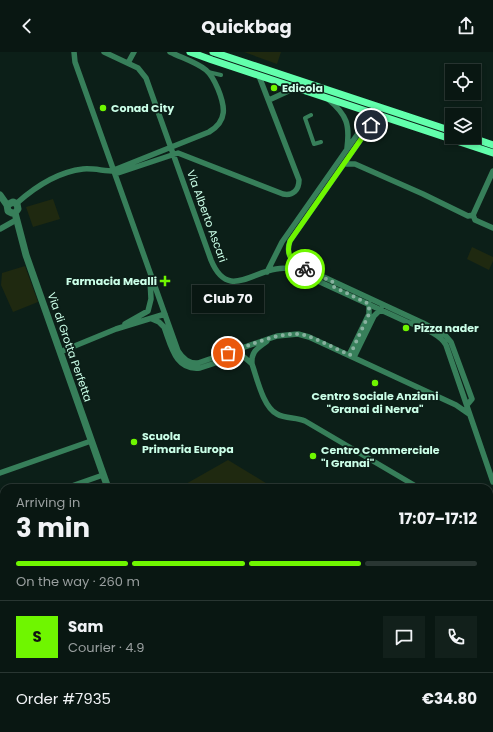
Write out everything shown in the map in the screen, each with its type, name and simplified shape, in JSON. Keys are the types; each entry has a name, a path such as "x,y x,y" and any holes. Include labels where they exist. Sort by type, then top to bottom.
{"main road":[{"path":"190,52 329,100 493,153"},
{"path":"213,52 445,129"},
{"path":"481,141 493,145"}],"street":[{"path":"74,52 75,62 180,355 189,362 195,364 231,355 241,356 252,364"},
{"name":"Via Alberto Ascari","path":"104,52 139,69 146,78 171,147 177,154 193,211 217,272 228,280 238,281 277,269 288,268 334,285 347,287 410,316 445,335 450,341 452,355 467,405"},
{"path":"128,63 134,52"},
{"path":"114,171 208,133 213,130 220,121 224,108 217,88 208,72 198,64 170,52"},
{"path":"208,72 221,75"},
{"path":"8,205 12,202 16,203 50,179 85,169 114,171 177,154 286,195 292,194 297,189 299,180 259,76"},
{"path":"268,100 295,88"},
{"path":"329,100 339,108 347,123 349,131 347,150"},
{"path":"267,272 280,245 293,226 344,164 369,128 379,107"},
{"path":"394,120 396,113"},
{"path":"293,226 298,230 310,207 364,124 376,114"},
{"path":"311,115 304,116 315,146 321,142"},
{"path":"344,164 355,164 411,188 468,216 473,215"},
{"path":"473,215 493,171"},
{"name":"Via di Grotta Perfetta","path":"0,195 8,205 8,211 15,217 26,255 106,484"},
{"name":"Via di Grotta Perfetta","path":"15,217 19,208 16,203"},
{"path":"473,215 475,220 493,228"},
{"path":"0,229 15,217"},
{"name":"Via Alberto Ascari","path":"298,230 289,244 289,255 294,263 380,310 416,325 442,339 452,355 472,399 467,405"},
{"path":"116,329 148,311 151,299 150,274"},
{"path":"352,356 369,314 369,304"},
{"path":"352,356 374,316 380,310"},
{"path":"60,352 116,329 165,314"},
{"path":"407,322 410,316"},
{"path":"152,319 160,322 173,335"},
{"path":"164,327 175,356 180,363 193,369 200,368 270,339 283,335 302,335 352,356 456,405 469,414"},
{"path":"270,339 254,351 252,364 267,404 274,412 281,416 299,418 305,421 412,484"},
{"path":"456,405 461,401 463,391"},
{"path":"467,405 493,482"},
{"path":"0,473 91,441"},
{"path":"77,484 103,475"}],"green space":[{"path":"244,52 281,52 277,64"},
{"path":"53,199 60,219 33,227 26,207"},
{"path":"472,247 493,257 489,270 467,259"},
{"path":"25,266 38,302 13,312 1,285 2,273"},
{"path":"228,460 267,484 186,484"}],"way so far":[{"path":"228,353 277,336 295,334 307,336 350,355 369,314 369,304 334,287 335,283 305,269"}],"place":[{"name":"Edicola","path":"274,88"},
{"name":"Conad City","path":"103,108"},
{"name":"Farmacia Mealli","path":"165,281"},
{"name":"Pizza nader","path":"406,328"},
{"name":"Club 70","path":"228,353"},
{"name":"Centro Sociale Anziani \"Granai di Nerva\"","path":"375,383"},
{"name":"Scuola Primaria Europa","path":"134,442"},
{"name":"Centro Commerciale \"I Granai\"","path":"313,456"}],"route":[{"path":"305,269 292,261 288,251 290,241 371,125"}]}
